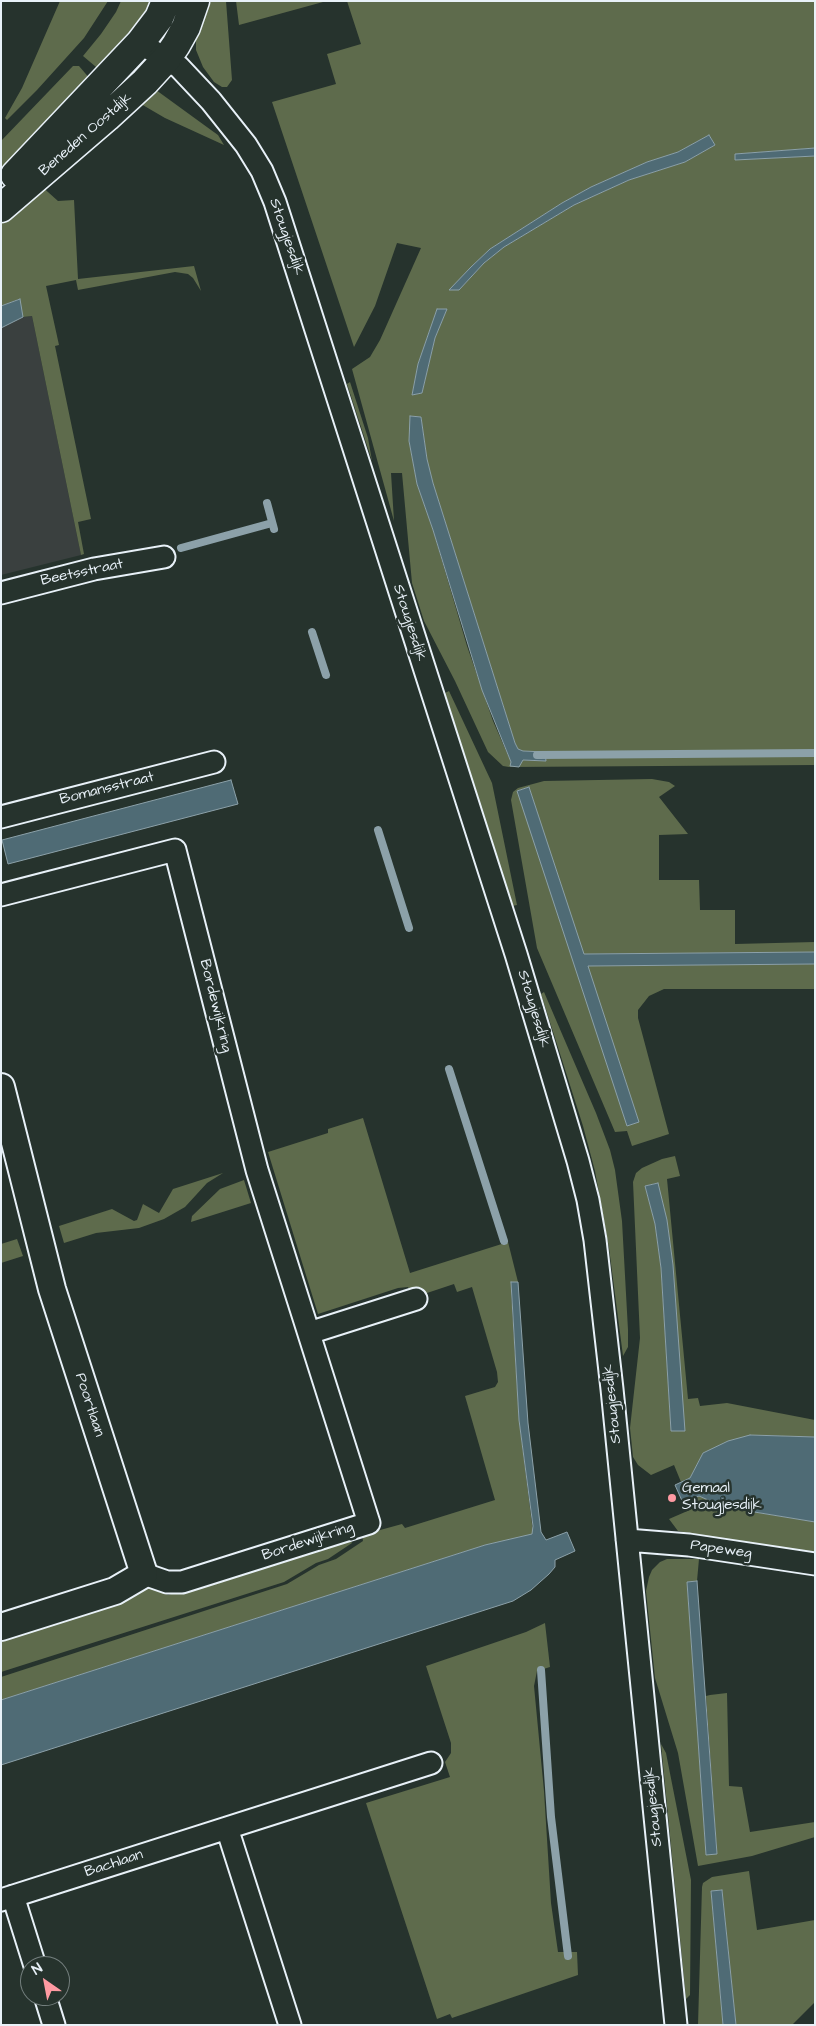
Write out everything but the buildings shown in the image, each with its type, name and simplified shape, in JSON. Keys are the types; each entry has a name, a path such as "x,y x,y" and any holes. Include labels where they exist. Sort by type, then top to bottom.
{"main road":[{"path":"140,43 159,18 166,1"},
{"path":"167,58 186,27 195,1"},
{"name":"Beneden Oostdijk","path":"1,189 67,122 140,43"},
{"name":"Beneden Oostdijk","path":"1,208 108,117 167,58"}],"street":[{"name":"Stougjesdijk","path":"140,43 167,58 199,87 241,138 262,172 275,202 540,1030 582,1178 594,1233 613,1396 676,2025"},
{"name":"Beetsstraat","path":"1,593 94,569 164,557"},
{"name":"Bomansstraat","path":"1,816 214,762"},
{"name":"Bordewijkring","path":"1,896 175,850 257,1170 369,1523 182,1582 167,1582 144,1574"},
{"name":"Poortlaan","path":"1,1087 52,1289 144,1574"},
{"path":"308,1333 416,1299"},
{"name":"Papeweg","path":"627,1540 689,1545 815,1564"},
{"path":"1,1627 115,1591 144,1574"},
{"name":"Bachlaan","path":"7,1898 431,1763"},
{"path":"227,1828 290,2025"},
{"path":"7,1898 31,1956"},
{"path":"48,2006 54,2025"}],"shaded area":[{"path":"32,316 81,555 1,575 1,328 23,317"}],"green space":[{"path":"60,1 108,1 84,38 7,120 5,118 22,88"},
{"path":"121,1 156,1 102,72 83,56 101,34"},
{"path":"203,1 226,1 232,80 227,87 222,87 214,82 203,67 196,50 196,33"},
{"path":"236,1 323,1 323,2 239,25"},
{"path":"347,1 815,1 815,148 736,154 735,160 815,156 815,765 509,767 503,766 488,752 455,681 424,621 412,583 402,473 391,473 394,521 352,369 370,357 380,340 421,248 397,243 375,306 354,347 272,102 336,84 327,54 361,44","holes":["709,135 715,145 685,162 629,180 574,205 504,247 484,263 459,290 450,290 490,249 562,203 591,187 647,162 678,152","437,309 447,309 435,338 422,393 412,395 418,364","411,416 421,417 427,459 433,483 515,743 518,749 523,751 545,752 545,761 523,760 511,762 493,721 467,646 433,530 417,484 409,441"]},
{"path":"73,66 79,66 91,80 1,172 1,141"},
{"path":"156,90 218,135 224,145 165,118 141,104"},
{"path":"39,184 58,201 74,200 78,279 194,266 201,291 193,278 188,274 175,272 78,290 76,280 46,286 59,345 55,346 91,519 78,522 84,554 81,555 32,316 23,317 19,299 1,306 1,218"},
{"path":"350,382 368,438 372,461 347,384"},
{"path":"449,691 492,783 517,905 512,906 445,693"},
{"path":"652,779 669,782 675,786 659,797 688,834 659,835 659,880 699,880 700,910 735,910 735,944 815,942 815,952 583,954 529,787 517,791 639,1122 587,966 815,964 815,989 664,989 649,996 638,1010 638,1018 669,1134 632,1146 627,1131 615,1132 537,948 511,800 513,792 518,788 544,781"},
{"path":"544,992 596,1113 610,1150 615,1170 622,1221 628,1330 628,1347 623,1356 609,1248 595,1171 583,1126 541,994"},
{"path":"363,1118 410,1273 508,1242 518,1282 511,1282 511,1290 519,1420 533,1532 531,1535 485,1545 1,1700 1,1677 287,1584 319,1565 336,1559 363,1541 362,1535 402,1524 405,1528 495,1500 465,1396 495,1387 498,1382 497,1372 472,1287 457,1292 454,1284 412,1298 408,1287 398,1288 318,1314 268,1152 328,1133 328,1129"},
{"path":"675,1156 680,1176 667,1179 688,1399 698,1398 700,1406 727,1403 815,1420 815,1437 750,1435 703,1453 690,1478 681,1482 674,1465 651,1475 638,1465 633,1457 630,1428 640,1338 633,1182 636,1173 642,1168 662,1159","holes":["657,1183 667,1220 673,1265 684,1431 671,1431 661,1268 655,1224 645,1186"]},
{"path":"223,1173 207,1183 185,1207 164,1219 139,1228 96,1233 64,1243 59,1226 112,1209 134,1221 137,1220 143,1204 159,1213 173,1189"},
{"path":"244,1180 251,1203 191,1222 192,1216 220,1189"},
{"path":"17,1239 23,1256 1,1263 1,1244"},
{"path":"699,1496 724,1507 815,1522 815,1555 678,1531 669,1519 692,1509 689,1500"},
{"path":"350,1539 352,1543 328,1559 316,1563 284,1582 1,1672 1,1638 146,1586 168,1595"},
{"path":"667,1559 699,1559 697,1581 687,1582 706,1854 717,1853 706,1696 710,1695 727,1693 729,1786 742,1787 750,1832 815,1822 815,1837 752,1856 698,1866 678,1753 655,1678 646,1591 652,1570 660,1562"},
{"path":"545,1623 550,1667 537,1671 534,1686 544,1791 551,1903 558,1952 577,1952 578,1975 452,2018 450,2014 437,2019 366,1803 450,1777 445,1762 451,1753 451,1743 426,1666 526,1632"},
{"path":"661,1744 666,1753 691,1880 690,1995 686,1999"},
{"path":"749,1871 757,1930 815,1920 815,2002 792,2025 736,2025 722,1890 711,1891 723,2025 698,2025 703,1883 712,1877"}],"water":[{"path":"709,135 715,145 685,162 629,180 574,205 504,247 484,263 459,290 449,290 490,249 562,203 591,187 647,162 678,152"},
{"path":"815,148 815,156 735,160 735,154"},
{"path":"20,299 23,317 1,328 1,306"},
{"path":"437,309 447,309 435,338 422,393 412,395 418,364"},
{"path":"410,416 421,417 427,459 433,483 515,743 518,749 523,751 545,752 546,761 523,760 519,767 510,766 511,762 482,690 417,484 409,441"},
{"path":"231,780 238,804 8,864 2,840"},
{"path":"529,787 584,954 815,952 815,964 588,966 639,1122 627,1126 517,791"},
{"path":"658,1183 667,1220 673,1265 685,1431 671,1431 661,1268 655,1224 645,1186"},
{"path":"511,1282 518,1282 528,1423 541,1532 546,1540 567,1532 575,1551 555,1560 555,1567 549,1574 531,1590 513,1601 1,1765 1,1700 485,1545 532,1534 533,1526 519,1420"},
{"path":"750,1435 815,1437 815,1522 724,1507 699,1496 683,1503 675,1485 690,1478 703,1453 728,1441"},
{"path":"697,1581 717,1854 706,1855 687,1582"},
{"path":"722,1890 736,2025 723,2025 711,1891"}],"waterway":[{"path":"267,503 274,529"},
{"path":"181,548 272,523"},
{"path":"312,632 326,675"},
{"path":"537,755 815,753"},
{"path":"378,830 409,928"},
{"path":"449,1069 504,1241"},
{"path":"541,1670 551,1817 568,1956"}],"place":[{"name":"Gemaal Stougjesdijk","path":"672,1498"}]}
